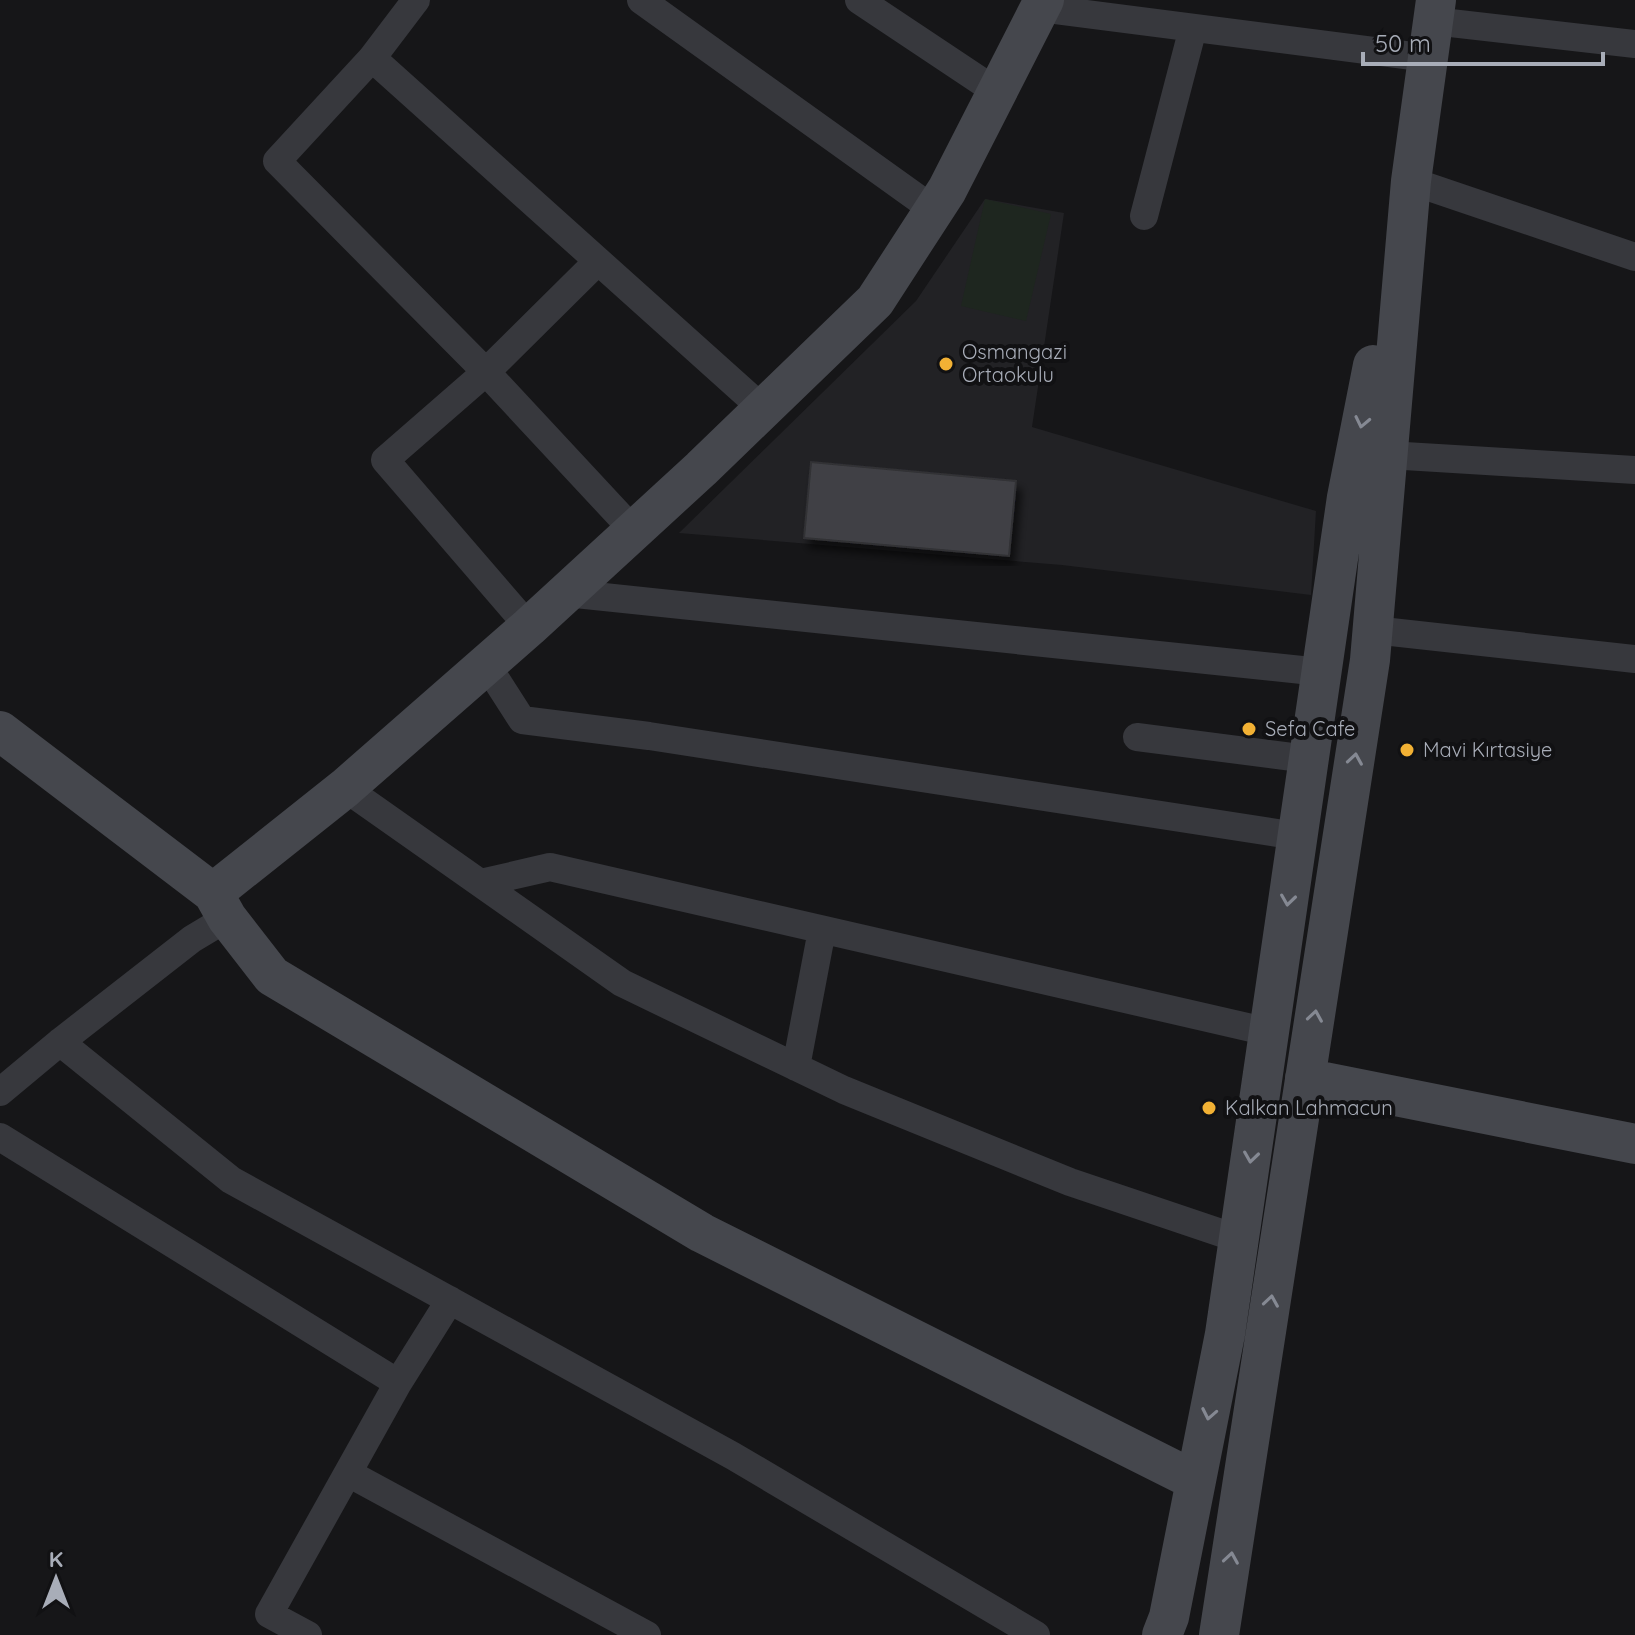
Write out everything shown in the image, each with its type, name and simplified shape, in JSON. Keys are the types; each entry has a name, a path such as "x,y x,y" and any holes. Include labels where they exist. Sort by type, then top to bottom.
{"main road":[{"path":"220,906 345,788 634,531 875,301 947,190 1042,4"},
{"path":"1162,1635 1169,1617 1225,1334 1347,497 1411,181 1433,27"},
{"path":"1219,1635 1370,660 1411,181"},
{"path":"0,731 220,906 272,976 702,1233 1196,1481"},
{"path":"1305,1078 1635,1144"}],"street":[{"path":"416,0 372,58 277,161 486,372 634,531"},
{"path":"641,0 934,210"},
{"path":"859,0 997,92"},
{"path":"1042,4 1193,28 1433,27 1635,44"},
{"path":"1144,216 1193,28"},
{"path":"372,58 763,409"},
{"path":"1411,181 1635,257"},
{"path":"529,627 385,460 486,372 597,262"},
{"path":"1388,455 1635,470"},
{"path":"566,593 1321,672"},
{"path":"1373,630 1635,659"},
{"path":"486,664 522,720 649,736 1297,836"},
{"path":"1137,737 1308,759"},
{"path":"345,788 622,983 844,1090 1070,1182 1239,1239"},
{"path":"481,883 550,867 1269,1032"},
{"path":"0,1092 192,939 220,906"},
{"path":"796,1067 822,930"},
{"path":"60,1042 231,1180 733,1456 1036,1635"},
{"path":"0,1137 398,1383"},
{"path":"308,1635 269,1614 398,1383 450,1300"},
{"path":"348,1473 647,1635"}],"shaded area":[{"name":"Osmangazi Ortaokulu","path":"985,199 1064,213 1032,427 1316,511 1311,595 1062,565 679,533 916,301"},
{"path":"985,199 1051,214 1026,321 961,306"}],"building":[{"path":"811,462 1016,481 1009,556 804,538"}],"place":[{"name":"Osmangazi Ortaokulu","path":"946,364"},
{"name":"Sefa Cafe","path":"1249,729"},
{"name":"Mavi Kırtasiye","path":"1407,750"},
{"name":"Kalkan Lahmacun","path":"1209,1108"}]}
